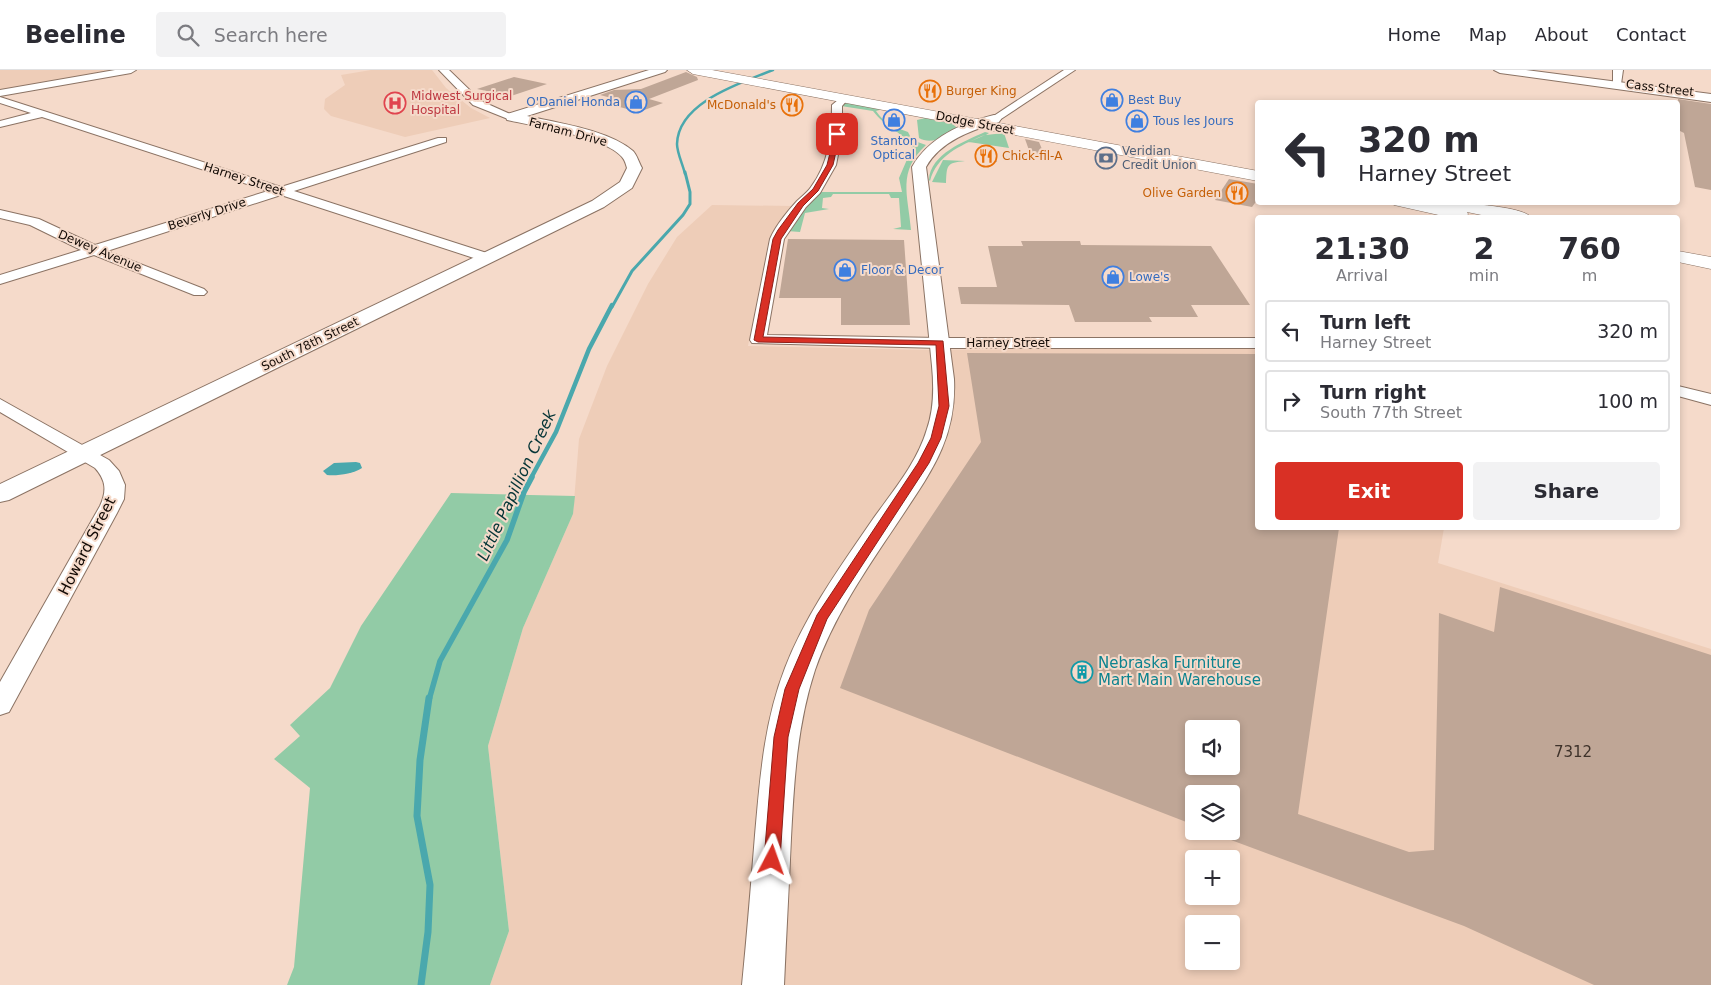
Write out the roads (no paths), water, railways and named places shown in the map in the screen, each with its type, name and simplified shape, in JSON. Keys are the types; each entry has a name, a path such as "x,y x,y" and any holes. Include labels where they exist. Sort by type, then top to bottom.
{"highway":[{"name":"Dodge Street","path":"693,70 732,73 1255,175"},
{"name":"Dodge Street","path":"770,81 844,98 1255,168"},
{"path":"1415,205 1464,215"},
{"path":"1457,205 1505,215"},
{"path":"1680,246 1711,252"},
{"path":"1680,257 1711,263"}],"main road":[{"path":"512,117 660,70"},
{"name":"Cass Street","path":"1500,70 1711,96"},
{"name":"Cass Street","path":"1521,70 1618,76 1711,96"},
{"name":"Farnam Drive","path":"512,117 605,141 627,152 634,163 635,170 630,181 618,192"},
{"path":"763,985 781,737 792,689 811,640 826,611 917,475 933,444 944,406 940,343 921,187 931,165 940,154 988,123"},
{"name":"South 78th Street","path":"0,494 488,258 618,192"}],"street":[{"name":"Farnam Drive","path":"444,70 477,103 512,117"},
{"path":"988,123 1070,70"},
{"path":"0,93 134,71"},
{"name":"Harney Street","path":"844,98 837,105 837,134 830,165 816,190 801,204 781,230 777,239 758,340 940,343 1255,343"},
{"name":"Harney Street","path":"0,100 488,258"},
{"path":"0,124 41,114"},
{"name":"Beverly Drive","path":"0,280 442,140"},
{"name":"Dewey Avenue","path":"0,214 16,216 31,221 95,250 199,292"},
{"path":"1680,392 1711,400"},
{"name":"Howard Street","path":"0,404 102,464 112,475 115,482 115,499 0,706"}],"water":[{"path":"334,463 360,463 362,468 350,473 327,475 323,471"}],"waterway":[{"name":"Little Papillion Creek","path":"685,174 677,144 680,129 688,117 713,96 773,70"},
{"name":"Little Papillion Creek","path":"612,307 632,271 683,215 690,204 690,192 685,172"},
{"name":"Little Papillion Creek","path":"531,478 556,432 589,349 612,305"},
{"name":"Little Papillion Creek","path":"429,700 440,661 507,540 524,492 532,477"},
{"name":"Little Papillion Creek","path":"421,985 428,932 430,885 417,816 420,760 429,698"}],"place":[{"name":"Burger King","path":"930,91"},
{"name":"Best Buy","path":"1112,100"},
{"name":"O'Daniel Honda","path":"636,102"},
{"name":"Midwest Surgical Hospital","path":"395,103"},
{"name":"McDonald's","path":"792,105"},
{"name":"Stanton Optical","path":"894,120"},
{"name":"Tous les Jours","path":"1137,121"},
{"name":"Chick-fil-A","path":"986,156"},
{"name":"Veridian Credit Union","path":"1106,158"},
{"name":"Olive Garden","path":"1237,193"},
{"name":"Floor & Decor","path":"845,270"},
{"name":"Lowe's","path":"1113,277"},
{"name":"Nebraska Furniture Mart Main Warehouse","path":"1082,672"}]}
